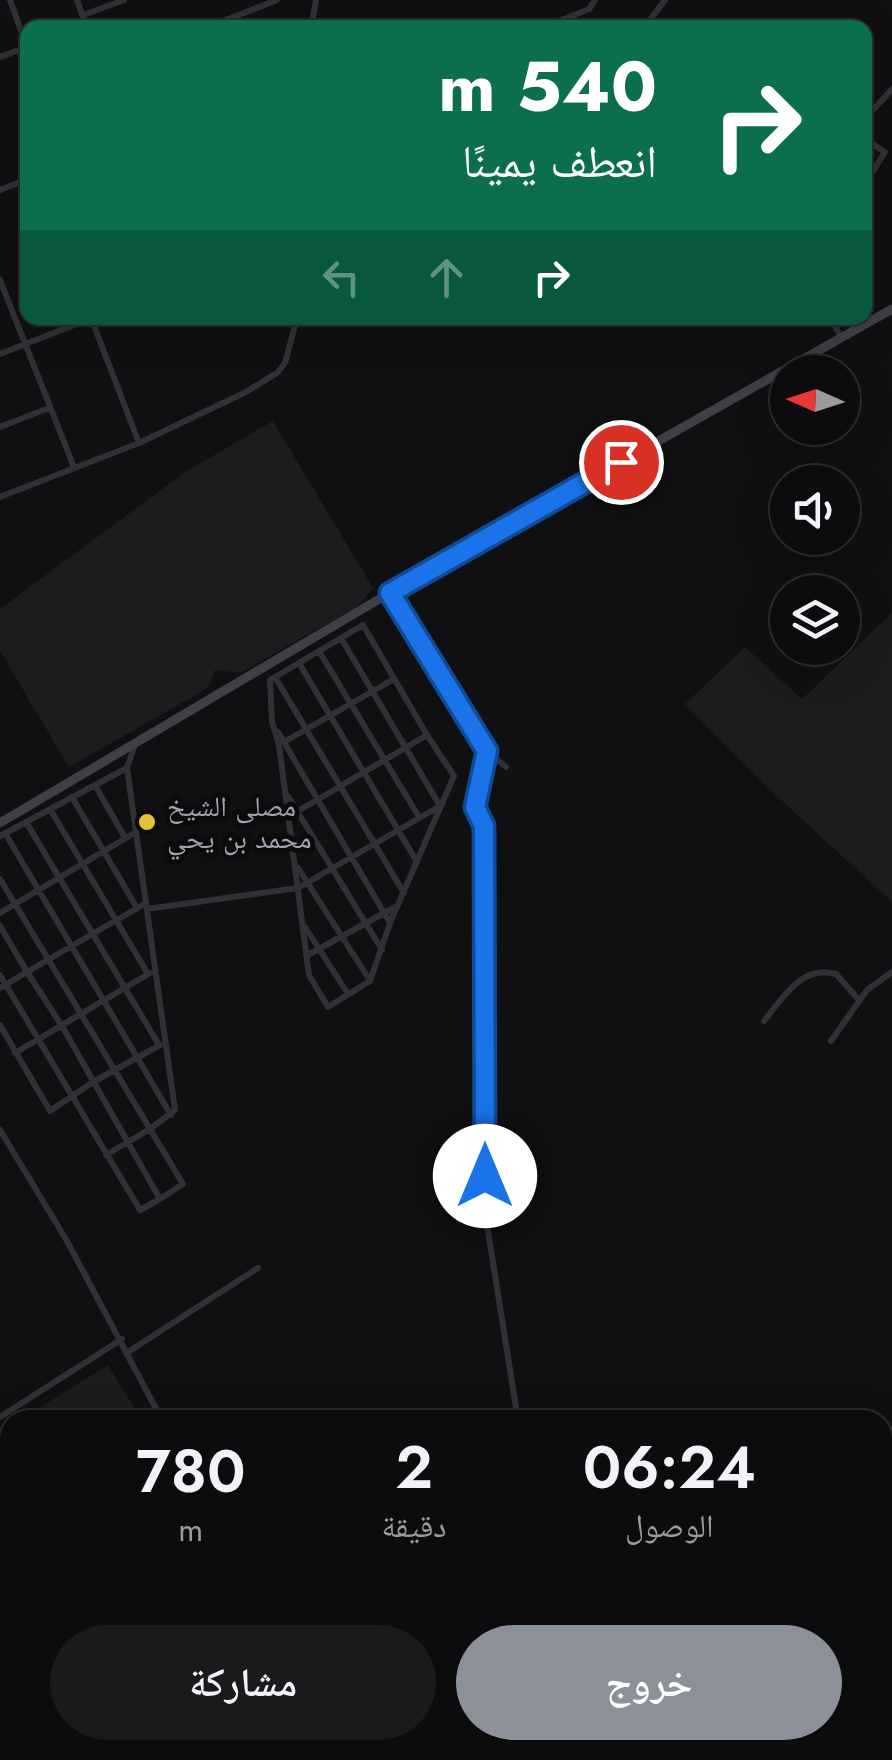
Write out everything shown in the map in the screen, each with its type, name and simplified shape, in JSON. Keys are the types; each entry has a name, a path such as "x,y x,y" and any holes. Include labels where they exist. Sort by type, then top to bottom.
{"street":[{"path":"10,0 20,28"},
{"path":"77,0 83,20"},
{"path":"83,15 124,0"},
{"path":"226,20 277,0"},
{"path":"562,20 589,9 594,0"},
{"path":"872,111 892,88"},
{"path":"872,144 885,152 872,173"},
{"path":"0,280 3,300 74,468"},
{"path":"0,354 73,325"},
{"path":"95,325 140,443"},
{"path":"0,497 140,443 200,416 276,373 290,353 296,325"},
{"path":"834,325 842,338"},
{"path":"0,822 390,593 864,325"},
{"path":"0,427 50,408"},
{"path":"390,593 487,751 506,767"},
{"path":"281,744 309,976 328,1007 370,981 390,923 454,776 426,736 363,624 270,680 272,722 281,744 390,923"},
{"path":"341,638 440,806"},
{"path":"319,651 419,817"},
{"path":"299,663 417,862"},
{"path":"276,677 404,893"},
{"path":"281,744 394,679"},
{"path":"288,818 426,736"},
{"path":"106,1155 175,1110 151,972 146,906 126,768 135,743"},
{"path":"487,751 475,807 484,826 485,1212 516,1410"},
{"path":"126,768 2,834 171,1116"},
{"path":"94,785 125,838"},
{"path":"284,790 382,950"},
{"path":"72,798 137,908"},
{"path":"3,986 137,908 298,888 440,806"},
{"path":"50,809 151,972"},
{"path":"26,822 162,1044"},
{"path":"0,913 136,832"},
{"path":"294,862 370,981"},
{"path":"0,879 183,1184 140,1210 3,986 0,975"},
{"path":"306,956 400,904"},
{"path":"302,922 348,994"},
{"path":"0,926 160,1199"},
{"path":"15,1053 151,972"},
{"path":"764,1021 792,987 818,972 836,974 859,1000"},
{"path":"831,1041 867,990 892,972"},
{"path":"0,1026 50,1111 162,1044"},
{"path":"0,1130 68,1240 157,1410"},
{"path":"128,1352 258,1268"},
{"path":"11,1410 122,1339"}],"shaded area":[{"path":"273,421 373,588 357,607 240,673 215,670 208,688 69,767 0,651 0,609 185,472"},
{"path":"892,613 892,902 767,787 685,704 745,647 802,699 838,665 860,665 860,644"},
{"path":"108,1365 136,1410 36,1410"}],"place":[{"name":"مصلى الشيخ محمد بن يحي","path":"147,822"}],"route":[{"path":"485,1176 484,826 475,807 487,751 390,593 621,462"}]}
